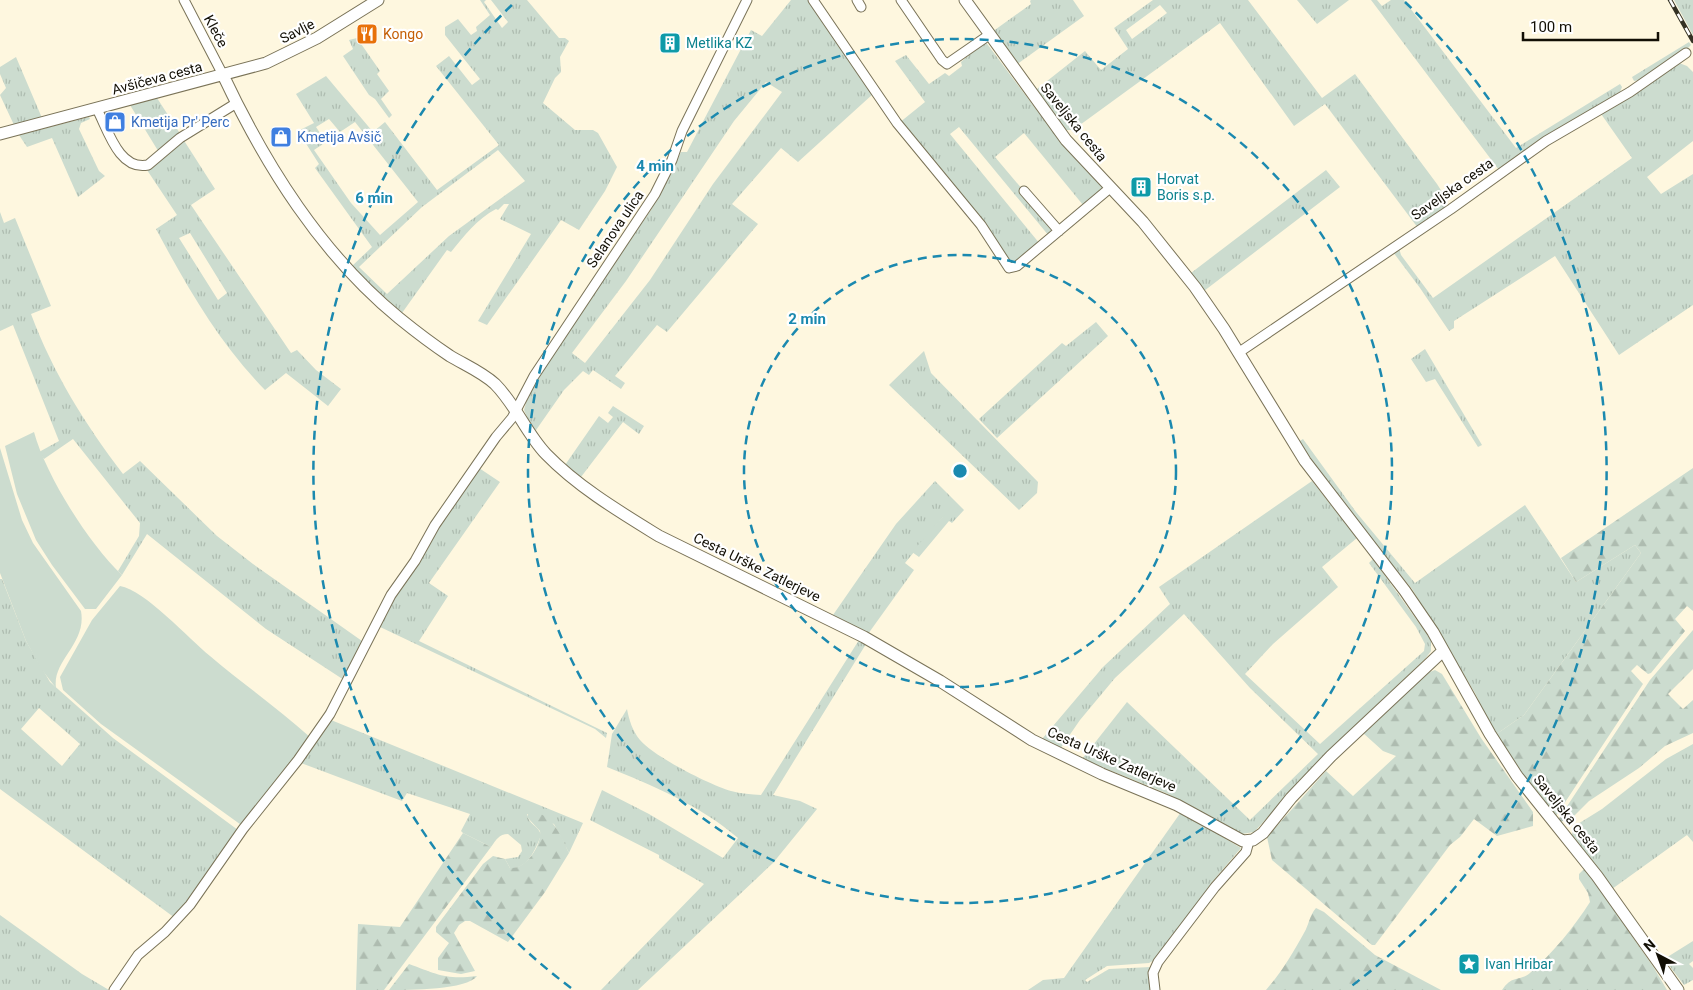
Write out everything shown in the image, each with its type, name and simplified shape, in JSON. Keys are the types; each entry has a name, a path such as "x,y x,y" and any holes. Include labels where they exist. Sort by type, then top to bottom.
{"street":[{"name":"Kleče","path":"184,0 224,75"},
{"name":"Savlje","path":"224,75 266,63 285,54 317,38 378,0"},
{"name":"Selanova ulica","path":"114,990 138,955 165,932 190,905 243,829 316,736 330,714 391,595 415,561 435,526 516,410 539,368 655,194 672,160 682,131 747,0"},
{"path":"813,0 882,103 981,225 1009,268 1017,266 1110,188"},
{"path":"901,0 942,60 947,64 989,35"},
{"name":"Saveljska cesta","path":"965,0 1066,140 1178,264 1238,353 1304,461 1405,591 1517,776 1597,876 1678,990"},
{"name":"Saveljska cesta","path":"1238,353 1402,243 1546,141 1630,92 1686,53"},
{"name":"Cesta Urške Zatlerjeve","path":"224,75 236,104 306,218 349,272 377,299 424,338 494,384 516,410 535,440 562,468 597,496 659,536 864,637 940,681 1032,740 1102,774 1192,812 1238,840 1249,841"},
{"name":"Avšičeva cesta","path":"0,134 224,75"},
{"name":"Avšičeva cesta","path":"97,109 122,157 131,165 142,166 148,165 200,125 236,104"},
{"path":"1024,191 1059,231"},
{"path":"1155,990 1153,973 1158,962 1209,894 1246,852 1249,841 1263,833 1290,798 1331,756 1443,651"}],"green space":[{"path":"480,0 486,0 484,2 502,28 508,22 491,0 527,0 559,38 565,38 569,41 560,57 561,72 555,78 543,103 575,130 593,130 598,133 617,167 605,191 579,230 561,220 487,325 478,321 531,234 500,219 509,204 504,204 498,210 496,209 483,218 471,228 451,252 447,250 402,313 351,267 372,247 315,168 319,164 298,131 314,123 296,94 326,76 373,132 385,122 437,190 499,145 436,66 449,56 472,85 480,79 445,35 445,27 458,19 471,35 477,31 476,27 490,15","holes":["329,119 340,132 355,122 418,202 380,235 351,203 314,150 326,142 316,127","498,150 525,181 449,236 387,294 359,267 422,207"]},
{"path":"791,0 810,0 873,94 798,162 781,148 732,204 758,224 667,332 657,325 615,376 625,383 621,389 593,370 589,375 583,371 564,390 534,433 524,410 529,392 568,329 651,210 681,152 687,152 751,30 762,36","holes":["766,82 782,92 713,184 650,280 585,363 572,353 626,281 734,121"]},
{"path":"1031,0 1073,0 1084,16 1016,65 992,32 1031,4"},
{"path":"1153,0 1248,0 1322,98 1355,74 1437,184 1444,195 1446,206 1418,228 1325,104 1294,126 1220,23 1073,130 1065,130 1036,93 1037,89 1085,51 1101,70 1128,49 1114,28","holes":["1160,5 1167,13 1132,39 1126,30"]},
{"path":"1297,0 1349,0 1317,24"},
{"path":"1371,0 1377,0 1382,6 1391,0 1404,0 1516,148 1620,84 1622,87 1620,92 1562,127 1499,170"},
{"path":"1674,0 1693,0 1693,35"},
{"path":"357,38 380,71 377,74 389,91 381,99 392,115 389,118 375,99 369,95 343,56 353,49 349,40"},
{"path":"985,41 1062,144 1103,188 1087,204 1083,205 1024,133 995,157 1056,229 1049,236 959,127 950,134 1040,244 1011,266 899,123 925,102 895,61 906,55 929,84 945,73 949,76 962,66 961,62"},
{"path":"1689,42 1691,45 1686,50 1640,80 1634,81 1632,77"},
{"path":"16,57 42,118 14,125 0,95 6,88 0,74 0,67"},
{"path":"1679,63 1687,66 1693,72 1693,141 1647,177 1661,194 1693,174 1693,305 1619,355 1555,256 1454,321 1454,328 1449,331 1393,252 1399,248 1401,255 1433,298 1632,158 1599,111"},
{"path":"157,98 181,135 160,154 130,105"},
{"path":"89,117 90,119 81,123 79,129 99,171 105,176 78,197 52,138 27,147 19,135"},
{"path":"183,139 215,189 191,205 291,353 297,350 316,370 341,389 328,406 286,373 265,390 218,334 192,293 156,229 177,215 147,170","holes":["190,233 227,293 218,300 179,238"]},
{"path":"1326,170 1340,187 1204,291 1191,273"},
{"path":"0,212 4,223 15,218 51,306 31,314 49,357 83,417 109,455 123,474 140,461 217,536 253,564 362,641 344,680 266,629 147,534 122,575 118,571 139,536 140,523 73,439 44,459 39,452 59,441 13,325 0,331"},
{"path":"1096,322 1108,336 997,438 979,419 1062,343 1066,346"},
{"path":"1425,349 1482,445 1478,447 1435,379 1426,382 1411,359"},
{"path":"924,351 931,373 1038,482 1037,493 1019,510 889,385"},
{"path":"613,406 644,426 639,434 623,422 581,477 565,465 599,416 608,423 613,417 608,413"},
{"path":"34,432 48,469 70,508 96,546 122,575 96,609 85,609 52,565 36,540 17,494 5,446"},
{"path":"1303,439 1356,512 1415,583 1525,505 1576,582 1635,545 1641,553 1524,715 1495,735 1475,693 1412,589 1353,517 1298,442"},
{"path":"0,448 22,520 33,543 81,611 79,633 59,669 56,678 56,688 42,670 26,641 0,573"},
{"path":"479,468 500,482 429,583 448,596 419,641 607,733 606,738 595,729 378,626 394,596"},
{"path":"1693,468 1693,611 1687,606 1675,619 1685,631 1651,673 1648,674 1637,665 1631,671 1643,684 1556,816 1521,774 1495,735 1524,715 1641,553 1635,545 1576,582 1561,558"},
{"path":"935,481 964,510 952,523 943,517 905,563 914,570 868,634 833,615 896,524"},
{"path":"1312,481 1357,538 1322,567 1338,587 1273,644 1245,674 1320,744 1424,651 1425,644 1416,627 1369,563 1373,559 1431,640 1431,651 1425,659 1327,753 1254,832 1242,834 1166,793 1082,759 1127,702 1250,820 1318,754 1250,688 1184,614 1115,678 1080,720 1060,749 1042,739 1103,667 1170,604 1159,587"},
{"path":"953,505 959,509 919,557 912,552"},
{"path":"0,579 2,579 26,641 50,682 113,738 238,830 239,833 175,918 0,789","holes":["39,708 80,744 62,766 21,729"]},
{"path":"120,586 130,589 154,605 210,656 311,738 244,827 101,724 63,690 60,677 92,620"},
{"path":"1693,630 1693,669 1668,694 1683,709 1693,700 1693,733 1665,746 1639,768 1589,801 1571,819 1560,822 1558,820 1650,680"},
{"path":"859,640 866,644 773,795 800,801 817,809 773,863 638,990 601,990 704,884 659,858 659,855 590,820 602,790 649,814 723,858 738,838 724,826 676,797 607,767 612,734 627,709 632,726 640,740 657,754 682,769 722,788 738,793 761,795"},
{"path":"1435,670 1442,674 1481,738 1533,812 1533,826 1497,836 1474,819 1460,837 1450,845 1375,945 1372,945 1272,860 1267,837 1326,771 1353,796 1396,756 1383,751 1363,733 1427,673"},
{"path":"331,720 583,823 569,853 554,824 527,814 529,820 541,835 530,858 521,866 510,868 505,859 518,857 522,851 521,845 508,834 500,836 491,847 463,833 461,831 470,814 407,793 402,801 301,763"},
{"path":"1693,744 1693,842 1687,835 1612,889 1572,836 1573,827 1602,809 1666,759"},
{"path":"529,812 537,813 550,820 559,832 569,853 545,892 508,942 470,921 465,921 459,925 454,933 475,971 461,974 438,970 438,958 449,943 436,932 436,927 483,864 493,856 505,859 510,868 516,868 527,861 535,850 540,837 540,831 527,817"},
{"path":"1181,812 1241,848 1212,882 1158,958 1149,963 1107,966 1085,980 1087,982 1109,969 1151,967 1154,990 1028,990 1043,980 1064,978"},
{"path":"463,833 491,847 384,990 356,990 358,924 400,927"},
{"path":"1585,868 1667,990 1502,990 1509,982 1526,976 1539,965 1563,939 1584,911 1590,902 1588,893 1579,879 1579,874"},
{"path":"1316,908 1324,912 1375,955 1441,990 1266,990 1291,955 1306,930"},
{"path":"0,915 82,974 109,990 0,990"},
{"path":"1693,941 1693,961 1689,964 1693,968 1693,980 1684,985 1668,964 1665,966 1661,961"},
{"path":"409,964 449,977 477,976 471,981 450,987 389,990"}],"railway":[{"path":"1670,0 1693,41"}],"place":[{"name":"Kongo","path":"367,34"},
{"name":"Metlika KZ","path":"670,43"},
{"name":"Kmetija Pr' Perc","path":"115,122"},
{"name":"Kmetija Avšič","path":"281,137"},
{"name":"Horvat Boris s.p.","path":"1141,187"},
{"name":"Ivan Hribar","path":"1469,964"}]}
